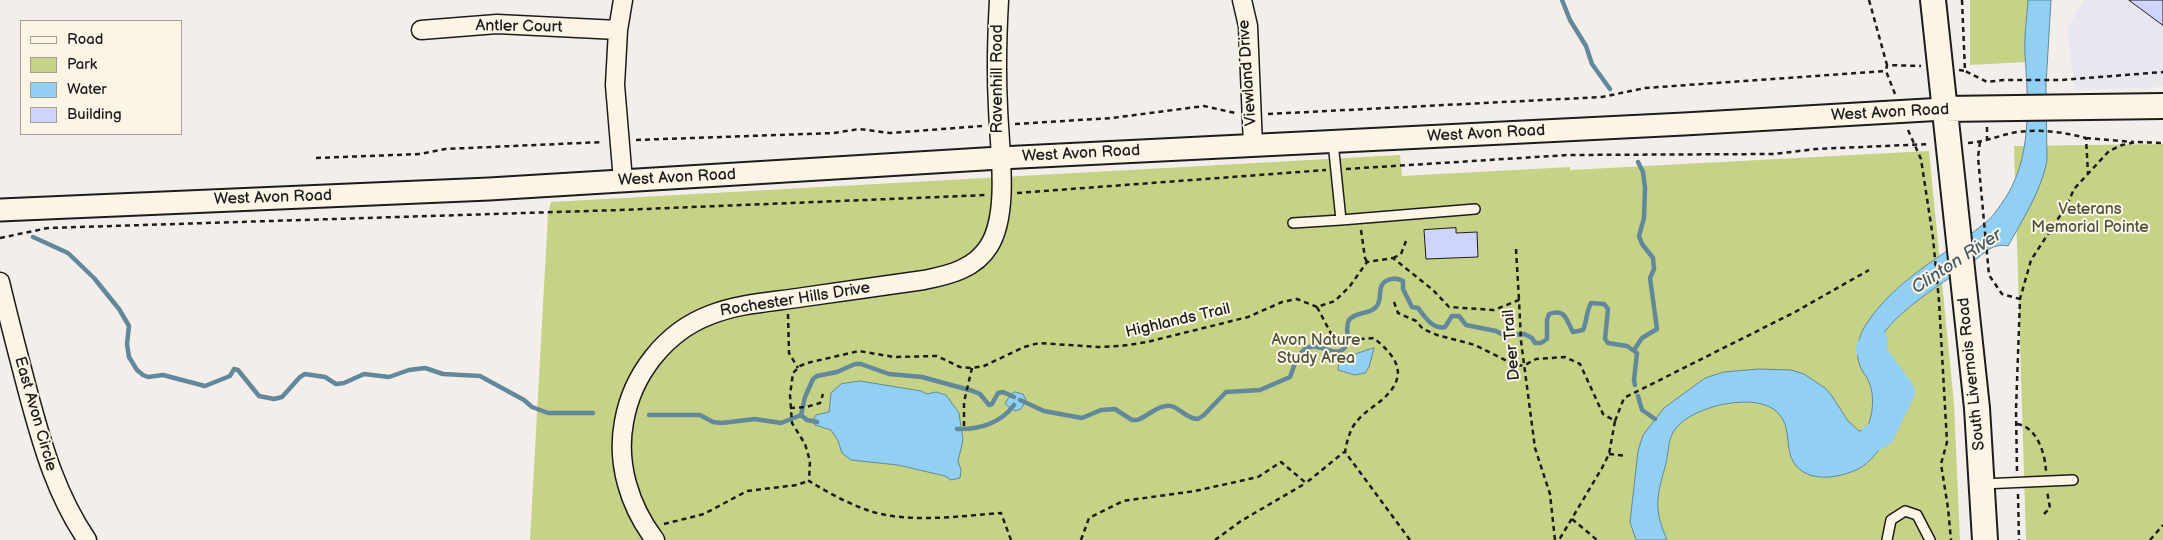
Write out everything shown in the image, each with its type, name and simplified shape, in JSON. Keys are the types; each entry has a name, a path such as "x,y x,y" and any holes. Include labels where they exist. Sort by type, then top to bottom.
{"main road":[{"name":"South Livernois Road","path":"1933,0 1954,209 1977,408 1985,540"},
{"name":"West Avon Road","path":"1944,109 2163,106"}],"street":[{"path":"623,0 618,30 615,85 623,181"},
{"name":"Ravenhill Road","path":"999,0 996,50 1000,158"},
{"name":"Viewland Drive","path":"1242,0 1248,26 1253,146"},
{"name":"Antler Court","path":"421,30 497,24 618,30"},
{"name":"West Avon Road","path":"0,210 489,189 1000,158 1944,109"},
{"name":"Rochester Hills Drive","path":"651,535 633,503 628,488 622,447 622,432 628,403 640,376 665,344 698,320 735,308 940,277 971,265 988,247 997,229 1001,202 1000,158"},
{"name":"East Avon Circle","path":"0,282 42,445 56,485 72,518 87,540"}],"lane":[{"path":"1333,142 1341,220"},
{"path":"1292,223 1474,209"},
{"path":"1982,484 2073,480"},
{"path":"1887,540 1891,520 1905,511 1917,516 1930,540"}],"path":[{"path":"1268,114 1602,97 1645,88 1886,71 1887,65 1869,0"},
{"path":"1962,0 1965,71 1987,82 2003,80 2061,80 2163,72"},
{"path":"1887,65 1907,65"},
{"path":"1013,124 1112,118 1204,106 1240,114"},
{"path":"631,140 834,133 859,129 890,133 988,126"},
{"path":"2020,299 2002,294 1988,275 1978,157 1980,142 2017,132 2062,131 2086,138 2163,143"},
{"path":"2086,138 2088,173"},
{"path":"316,158 420,154 445,149 606,141"},
{"path":"2019,540 2016,424 2020,299 2031,260 2067,205 2074,189 2088,173 2109,151 2137,142"},
{"path":"1913,144 1921,159 1940,301 1947,442 1941,464 1951,540"},
{"path":"1015,193 1335,169 1568,155 1774,154 1816,149 1923,144"},
{"path":"0,238 48,228 610,211 986,196"},
{"path":"1361,218 1364,252 1367,262"},
{"path":"1215,540 1241,521 1306,483 1344,452 1356,421 1387,395 1397,382 1399,369 1395,359 1374,338 1335,341 1317,307 1335,301 1350,286 1367,262 1393,258 1401,254 1406,241"},
{"path":"1516,249 1519,300"},
{"name":"Deer Trail","path":"1393,258 1433,290 1449,307 1494,310 1519,300 1522,326 1521,341 1535,448 1550,494 1557,540"},
{"path":"1557,540 1572,519 1609,454 1615,421 1624,398 1795,312 1869,270"},
{"name":"Highlands Trail","path":"972,368 984,366 1024,347 1039,343 1098,347 1130,345 1179,335 1214,324 1248,317 1282,302 1297,299 1317,307"},
{"path":"788,300 789,353 798,368"},
{"path":"1394,302 1398,313 1416,321 1424,329 1476,345 1517,366 1525,365 1536,359 1565,357 1580,364 1603,414 1615,421"},
{"path":"808,481 810,461 808,452 794,428 790,408 793,373 807,363 860,351 894,357 937,356 960,367 972,368 964,402 964,426"},
{"path":"790,408 806,407 822,402 823,394"},
{"path":"2016,424 2023,425 2043,449 2046,498 2050,508 2044,514"},
{"path":"1344,452 1410,540"},
{"path":"1609,454 1627,456"},
{"path":"1081,540 1089,518 1123,500 1195,491 1258,477 1281,462 1306,483"},
{"path":"651,535 704,514 747,491 797,485 808,481 868,511 890,515 932,518 1001,513 1011,540"},
{"path":"1572,519 1597,540"},
{"path":"2150,540 2163,525"}],"shaded area":[{"path":"2085,0 2163,0 2163,87 2075,90 2067,28"}],"green space":[{"path":"1970,0 2028,0 2025,33 2026,62 1970,65"},
{"name":"Veterans Memorial Pointe","path":"2163,144 2163,540 2026,540 2014,146"},
{"name":"Avon Nature Study Area","path":"1929,151 1954,404 1960,540 530,540 548,214 551,202 1400,155 1402,176 1570,167 1570,170"}],"water":[{"path":"2028,0 2051,0 2046,85 2047,161 2044,172 2031,205 2008,246 1998,246 1987,251 1921,298 1885,331 1880,341 1880,348 1889,379 1893,407 1891,424 1879,450 1867,463 1851,472 1832,477 1812,476 1796,466 1791,457 1785,424 1779,414 1770,407 1757,403 1742,402 1726,404 1696,413 1684,420 1671,437 1658,496 1658,512 1667,540 1636,540 1630,522 1638,451 1643,435 1664,408 1705,378 1724,372 1759,369 1791,370 1804,374 1825,388 1848,421 1859,431 1866,430 1873,400 1868,380 1858,361 1858,345 1863,330 1890,295 1920,270 1990,219 2012,186 2019,169 2026,131 2025,33"},
{"path":"1374,348 1369,367 1365,373 1355,375 1338,370 1339,360"},
{"path":"860,381 921,391 927,394 936,392 946,395 959,413 963,440 958,461 961,470 960,478 951,480 945,476 898,465 851,460 842,453 838,441 831,430 815,425 814,418 816,415 829,412 831,393 841,384"},
{"path":"1015,392 1023,394 1026,400 1021,409 1015,411 1005,404 1010,395"}],"building":[{"path":"2129,0 2163,0 2163,25"},
{"path":"1456,228 1456,233 1477,232 1478,257 1426,259 1424,230"}],"waterway":[{"path":"1562,0 1570,20 1586,46 1592,64 1610,89"},
{"path":"1634,350 1642,338 1657,329 1650,278 1654,269 1653,258 1642,244 1639,236 1644,218 1645,188 1643,172 1638,162"},
{"path":"33,237 68,253 94,278 119,309 129,326 127,344 129,357 137,370 148,377 163,375 205,386 230,376 234,369 238,370 259,396 274,399 282,397 305,374 325,377 336,384 344,383 364,374 389,377 409,370 425,368 443,374 480,376 524,400 532,407 548,413 593,413"},
{"path":"1020,400 1044,411 1082,418 1101,410 1115,409 1132,420 1137,420 1158,408 1170,406 1189,417 1198,419 1226,392 1260,390 1290,377 1299,356 1309,347 1337,352 1342,350 1348,340 1347,327 1349,320 1355,315 1370,311 1376,307 1382,285 1384,282 1394,279 1403,281 1403,289 1412,307 1418,308 1437,327 1445,327 1452,316 1459,316 1466,325 1496,331 1505,336 1524,334 1532,338 1535,343 1541,343 1547,339 1547,320 1549,314 1559,313 1565,316 1573,332 1583,330 1591,303 1604,304 1608,309 1605,339 1608,343 1627,346 1637,353 1635,385"},
{"name":"Clinton River","path":"1874,342 1870,349 1901,392 1881,433 1874,437"},
{"path":"649,415 700,415 713,422 722,423 755,419 781,423 801,415 805,397 813,379 855,364 861,364 889,374 922,377 973,391 980,394 989,405 992,404 998,393 1003,392 1014,397"},
{"path":"1638,396 1642,410 1655,419"},
{"path":"957,429 981,427 989,424 1003,416 1014,405"},
{"path":"801,415 807,420 817,422"}]}
